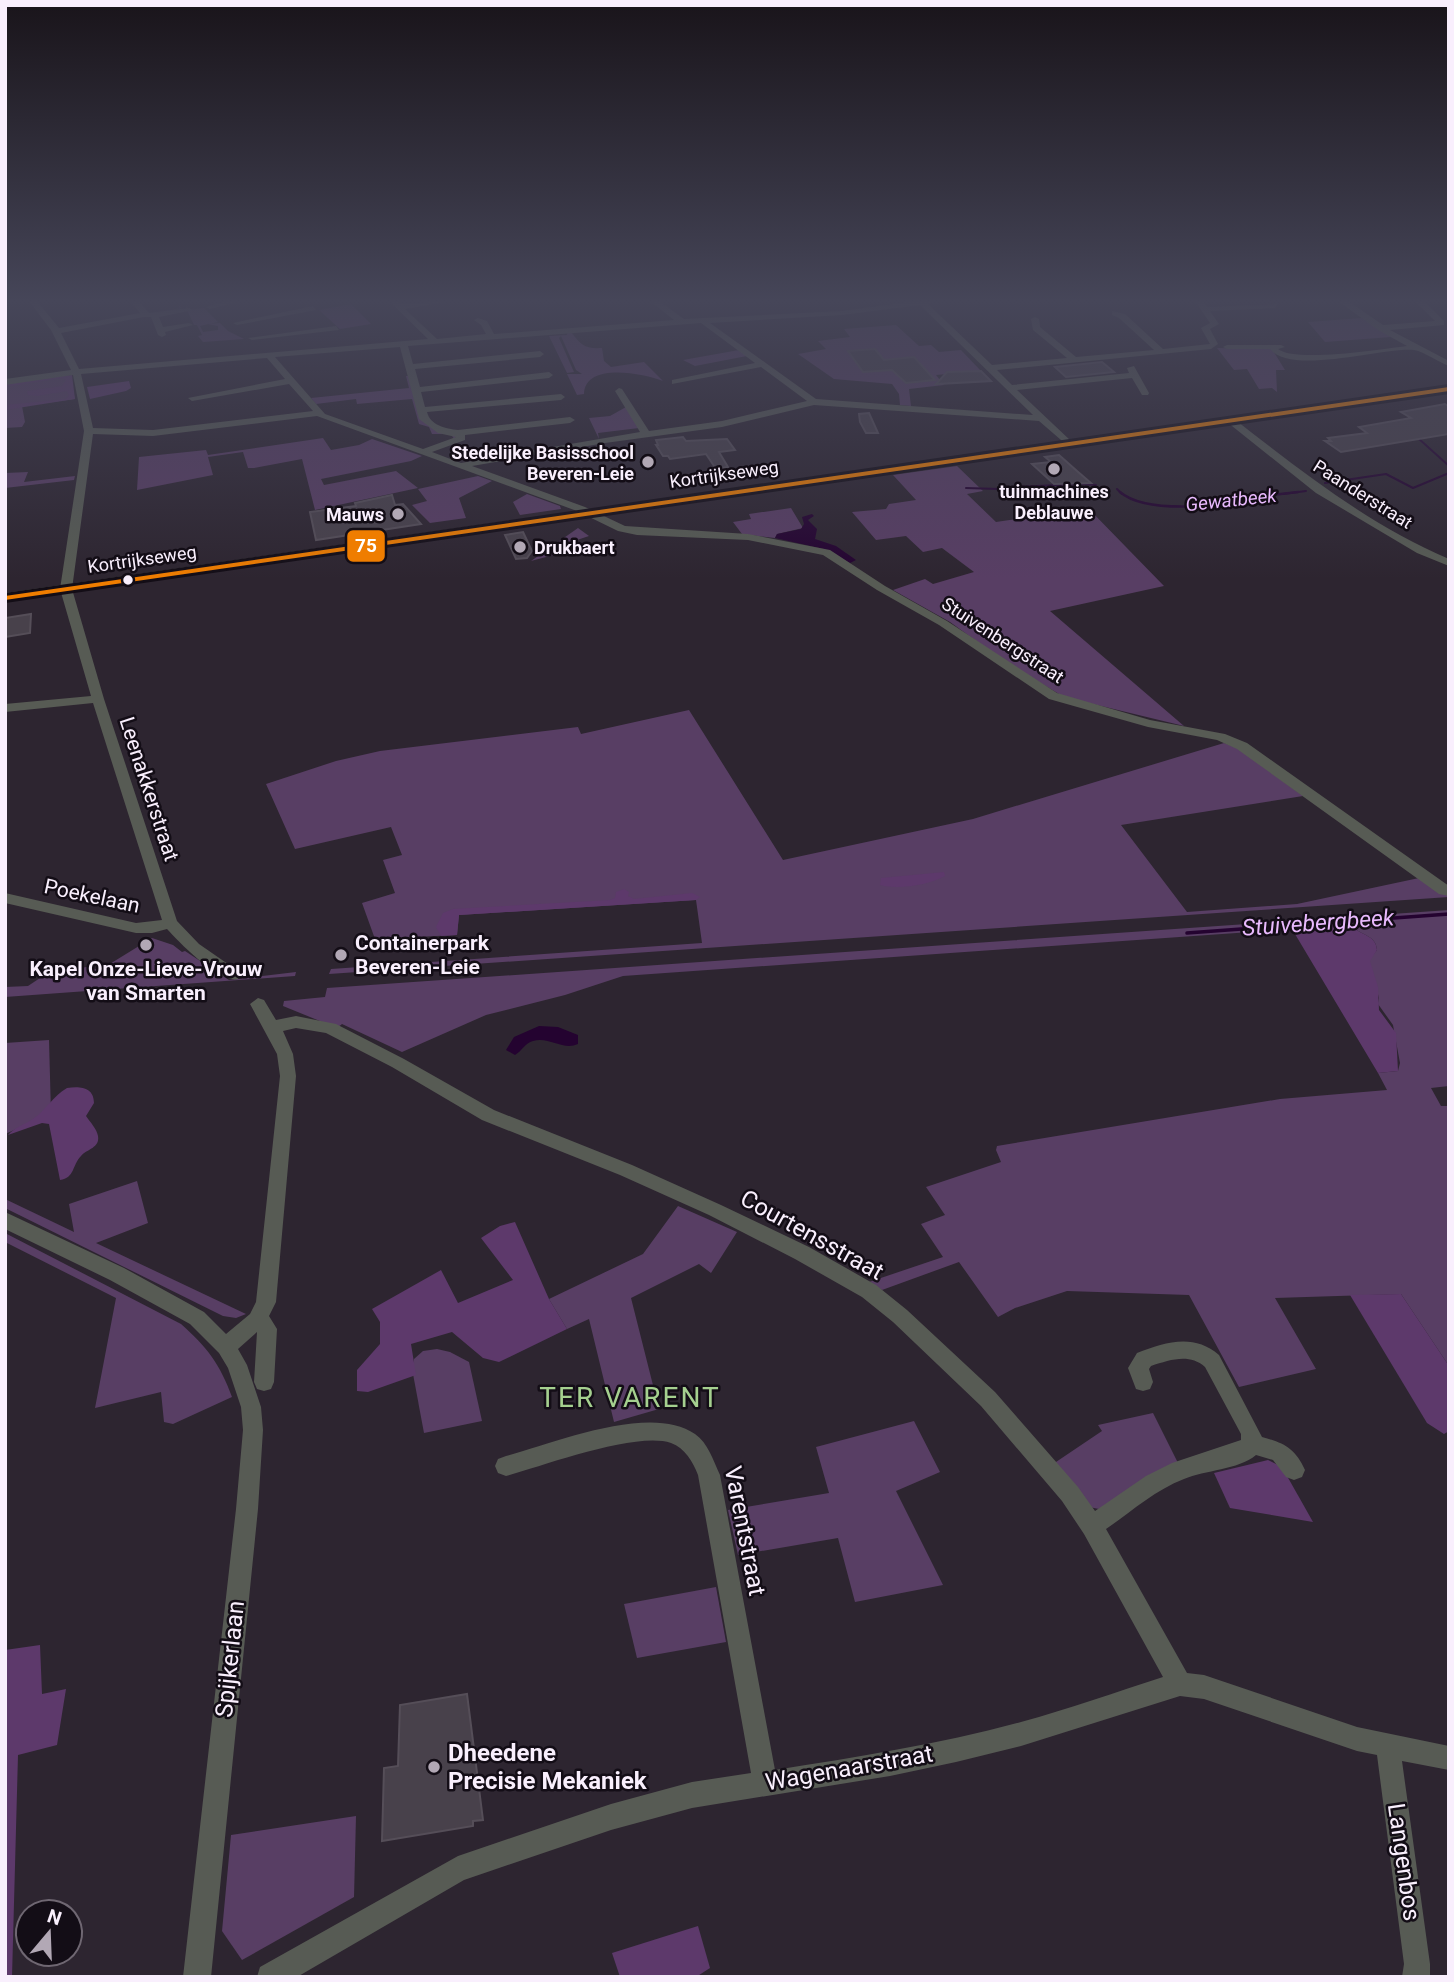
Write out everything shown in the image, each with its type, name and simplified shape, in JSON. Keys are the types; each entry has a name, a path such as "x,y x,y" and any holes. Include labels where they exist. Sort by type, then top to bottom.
{"main road":[{"name":"Kortrijkseweg","path":"5,598 1417,393"}],"street":[{"path":"66,589 89,431 81,393"},
{"path":"192,398 218,393"},
{"path":"301,393 317,413"},
{"path":"416,393 425,421 439,430 458,433 570,420"},
{"path":"621,393 646,434"},
{"path":"803,393 814,402"},
{"path":"1014,393 1068,443"},
{"path":"421,410 561,397"},
{"path":"461,465 733,422 814,402 1041,418"},
{"path":"89,431 153,433 317,413"},
{"name":"Stuivenbergstraat","path":"317,413 590,512 622,529 758,538 826,552 943,623 1036,687 1054,696 1157,725 1220,737 1242,746 1444,891 1449,891"},
{"name":"Paanderstraat","path":"1230,420 1321,491 1421,551 1449,563"},
{"path":"423,452 459,441 462,438 458,433"},
{"name":"Leenakkerstraat","path":"66,589 98,699 170,923 194,948 232,975"},
{"path":"5,708 98,699"},
{"name":"Poekelaan","path":"5,898 136,928 152,928 170,923"},
{"path":"226,1347 258,1318 267,1302 287,1099 285,1054 273,1027 258,1004"},
{"name":"Courtensstraat","path":"273,1027 296,1021 330,1028 398,1063 488,1115 626,1170 715,1210 802,1253 860,1286 900,1316 988,1399 1048,1467 1092,1526 1180,1684"},
{"name":"Spijkerlaan","path":"5,1220 181,1307 197,1318 226,1347 245,1385 251,1407 253,1430 247,1509 197,1977"},
{"path":"258,1318 267,1329 264,1382"},
{"path":"1143,1382 1138,1368 1141,1360 1187,1349 1204,1353 1212,1361 1249,1430 1252,1444"},
{"name":"Varentstraat","path":"506,1466 646,1429 681,1437 699,1452 709,1475 765,1782"},
{"path":"1092,1526 1169,1475 1245,1451 1252,1444"},
{"path":"1252,1444 1280,1452 1294,1470"},
{"name":"Wagenaarstraat","path":"270,1977 435,1882 481,1860 656,1803 956,1750 1021,1734 1180,1684 1204,1687 1315,1726 1388,1746 1449,1758"},
{"name":"Langenbos","path":"1388,1746 1418,1964 1416,1977"}],"shaded area":[{"path":"5,393 74,393 75,399 22,406 25,422 22,427 5,428"},
{"path":"28,393 52,393 37,396"},
{"path":"74,393 75,399 5,410 5,405 66,399"},
{"path":"89,393 115,393 90,399"},
{"path":"355,393 413,393 420,419 458,435 454,439 451,434 432,434 429,427 419,424 412,399 357,404 356,399 316,404 311,398"},
{"path":"910,393 911,406 900,405 899,394"},
{"path":"626,407 639,428 598,433 599,439 589,418 610,416"},
{"path":"323,438 331,450 359,445 372,439 422,456 411,461 321,479 324,485 396,471 418,488 315,510 302,459 248,468 243,452 208,457 213,475 137,490 139,457 206,450 208,455"},
{"path":"957,466 983,491 967,494 996,522 1088,508 1164,586 1050,611 1184,726 1064,697 1004,661 950,622 893,590 925,579 933,584 974,572 942,548 923,552 906,536 876,540 852,512 886,509 889,504 916,500 893,475"},
{"path":"28,472 24,482 75,476 74,480 5,488 5,473"},
{"path":"478,476 492,481 459,498 466,518 430,523 412,505 427,501 418,489"},
{"path":"527,494 560,506 561,509 520,515 513,502"},
{"path":"791,508 803,528 777,534 775,538 742,534 733,522 751,519 749,514"},
{"path":"812,514 814,516 808,520 817,529 815,539 836,546 856,560 850,563 824,549 775,538 777,534 801,529 804,524 802,517"},
{"path":"578,528 589,536 571,542 576,549 531,561"},
{"path":"689,710 783,860 973,819 1224,743 1238,748 1303,796 1121,825 1187,912 1297,904 1419,878 1449,894 1449,897 329,974 331,969 702,943 696,900 459,915 457,935 375,939 362,903 395,893 383,860 402,855 391,827 295,849 266,784 336,761 380,751 578,727 581,734"},
{"path":"944,872 945,876 922,884 904,887 880,885 881,878"},
{"path":"624,889 629,892 628,896 634,899 692,893 700,897 696,900 459,915 457,935 441,936 436,927 443,913 453,909 610,900 615,898 616,892"},
{"path":"1449,910 1449,1086 1431,1088 1441,1106 1449,1106 1449,1366 1401,1294 1275,1298 1316,1369 1239,1387 1189,1295 1067,1291 1015,1308 998,1317 959,1262 882,1290 869,1282 943,1257 921,1224 945,1215 926,1187 1001,1162 997,1146 1280,1099 1387,1090 1378,1073 1398,1071 1400,1063 1393,1025 1378,1004 1379,998 1369,960 1377,950 1376,945 1371,938 1351,925 623,976 565,995 486,1015 402,1052 342,1024 337,1028 283,1006 284,1001 325,997 327,988"},
{"path":"1351,925 1371,938 1376,945 1377,950 1370,961 1378,987 1379,1010 1396,1033 1398,1071 1378,1073 1292,929"},
{"path":"152,938 185,951 229,980 296,972 295,976 5,997 5,987 28,986 40,978 86,967 100,970"},
{"path":"539,1026 558,1027 578,1035 578,1044 567,1046 539,1040 528,1043 515,1055 506,1050 514,1037"},
{"path":"49,1040 51,1114 5,1134 5,1043"},
{"path":"67,1088 81,1088 92,1094 94,1103 86,1116 96,1131 98,1140 95,1146 78,1160 68,1177 60,1180 49,1124 42,1123 8,1135 38,1115"},
{"path":"137,1181 148,1223 96,1243 246,1314 236,1318 223,1316 5,1208 5,1199 74,1232 69,1204"},
{"path":"678,1206 737,1232 711,1273 699,1264 631,1298 659,1409 614,1422 589,1319 567,1329 549,1299 643,1254"},
{"path":"515,1222 549,1299 567,1329 499,1362 483,1358 452,1332 411,1344 416,1375 368,1392 357,1391 357,1370 380,1344 380,1322 372,1309 441,1270 458,1303 513,1280 481,1238 500,1226"},
{"path":"5,1233 181,1324 212,1357 232,1397 173,1424 164,1422 161,1392 95,1408 116,1298 5,1242"},
{"path":"1401,1294 1449,1366 1449,1431 1444,1434 1427,1423 1350,1295"},
{"path":"437,1349 450,1352 469,1362 482,1421 424,1433 413,1374 414,1359 423,1351"},
{"path":"1153,1413 1178,1463 1099,1509 1089,1507 1053,1464 1102,1431 1098,1425"},
{"path":"914,1421 940,1472 896,1491 943,1585 855,1602 838,1538 738,1555 728,1510 829,1493 816,1447"},
{"path":"1268,1460 1282,1467 1313,1522 1230,1508 1214,1473"},
{"path":"716,1587 726,1642 637,1658 624,1604"},
{"path":"40,1645 42,1694 66,1689 57,1745 18,1755 12,1977 5,1977 5,1650"},
{"path":"356,1816 354,1897 242,1960 222,1931 231,1835"},
{"path":"698,1926 710,1968 696,1977 620,1977 612,1953"}],"building":[{"path":"1445,404 1449,407 1449,434 1341,452 1325,441 1331,441 1328,438 1367,433 1359,427 1411,418 1401,412"},
{"path":"869,413 878,433 866,433 860,422 859,414"},
{"name":"Stedelijke Basisschool Beveren-Leie","path":"683,437 686,441 727,439 735,450 719,452 728,467 716,469 706,454 670,459 663,456 656,445 656,440"},
{"name":"tuinmachines Deblauwe","path":"1059,455 1091,483 1054,484 1032,464 1051,462 1045,457"},
{"path":"392,495 395,505 403,504 421,524 316,540 310,512 356,506 355,503"},
{"name":"Drukbaert","path":"523,532 532,551 527,558 516,559 505,535"},
{"path":"31,614 30,633 5,637 5,618"},
{"name":"Dheedene Precisie Mekaniek","path":"467,1694 483,1820 473,1821 473,1826 382,1841 384,1768 398,1766 400,1705"}],"waterway":[{"name":"Gewatbeek","path":"1418,438 1449,466"},
{"name":"Gewatbeek","path":"1325,483 1386,474 1413,488 1449,473"},
{"name":"Gewatbeek","path":"1015,487 1078,484"},
{"name":"Gewatbeek","path":"1082,484 1096,485"},
{"name":"Gewatbeek","path":"966,488 999,489"},
{"name":"Gewatbeek","path":"1117,489 1120,492"},
{"name":"Gewatbeek","path":"1283,494 1306,491"},
{"name":"Gewatbeek","path":"1120,492 1142,502 1185,507 1225,504 1221,501 1298,492"},
{"name":"Stuivebergbeek","path":"1187,933 1449,914"}],"transit line":[{"name":"75","path":"5,598 1418,393"}],"place":[{"name":"Stedelijke Basisschool Beveren-Leie","path":"648,462"},
{"name":"tuinmachines Deblauwe","path":"1054,469"},
{"name":"Mauws","path":"398,514"},
{"name":"Drukbaert","path":"520,547"},
{"name":"Kapel Onze-Lieve-Vrouw van Smarten","path":"146,945"},
{"name":"Containerpark Beveren-Leie","path":"341,955"},
{"name":"Dheedene Precisie Mekaniek","path":"434,1767"}],"district":[{"name":"TER VARENT","path":"630,1397"}]}
